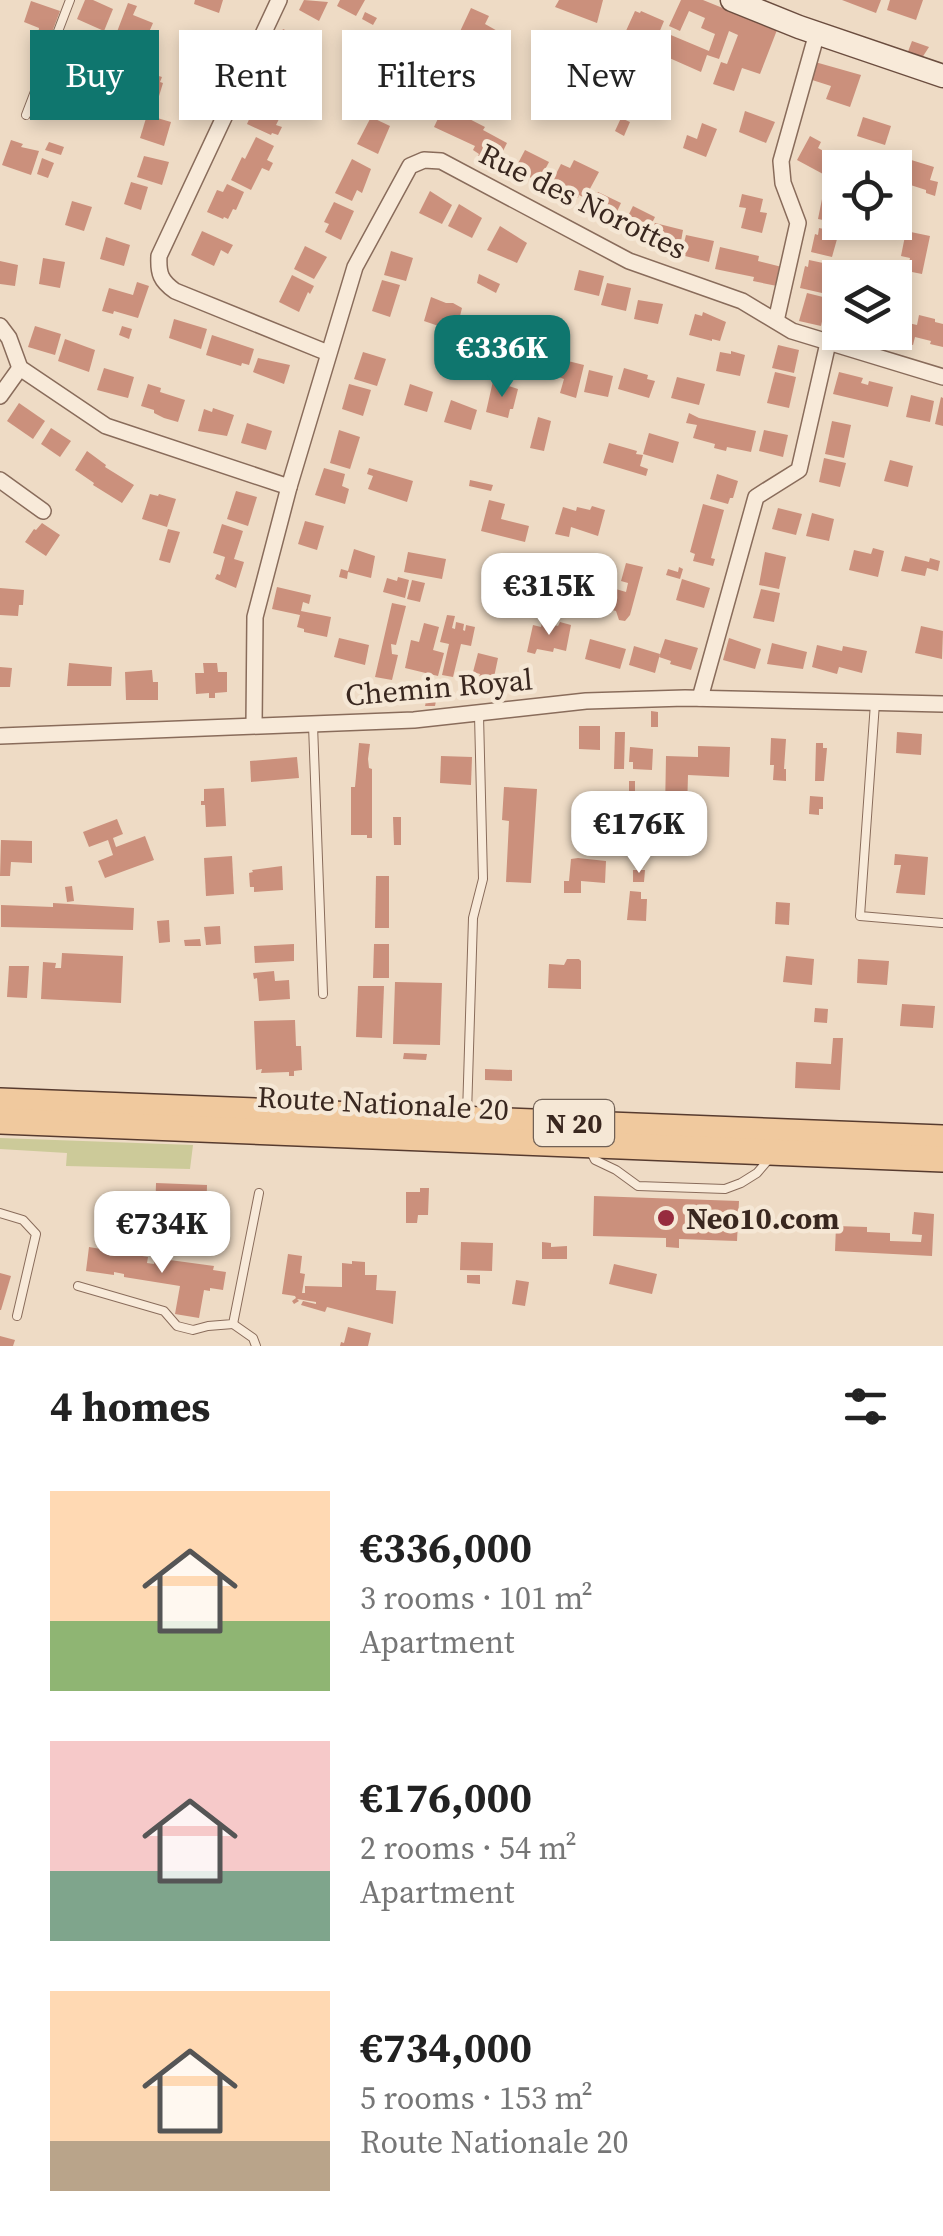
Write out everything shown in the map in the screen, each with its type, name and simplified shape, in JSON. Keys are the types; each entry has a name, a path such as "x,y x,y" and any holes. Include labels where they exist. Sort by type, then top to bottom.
{"main road":[{"name":"Route Nationale 20","path":"0,1100 943,1138"},
{"name":"Route Nationale 20","path":"0,1121 943,1158"}],"street":[{"path":"279,0 159,256 158,270 163,282 175,291 328,353"},
{"path":"732,0 943,76"},
{"path":"776,321 798,224 783,183 780,161 817,33"},
{"name":"Rue des Norottes","path":"254,725 255,617 289,487 356,267 410,166 424,160 442,161 629,261 742,301 792,331 822,341"},
{"path":"0,326 20,368 106,426 289,487"},
{"path":"700,698 756,497 799,470 826,350"},
{"name":"Rue des Norottes","path":"852,350 943,377"},
{"path":"0,396 20,368"},
{"path":"0,480 43,511"},
{"name":"Chemin Royal","path":"0,736 414,720 586,701 700,698 943,704"}],"lane":[{"path":"26,115 70,0"},
{"path":"875,703 860,916 942,923"},
{"path":"466,1118 472,918 483,878 479,713"},
{"path":"313,725 323,994"},
{"path":"586,1144 595,1160 638,1186 725,1189 756,1173 774,1153"},
{"path":"233,1324 259,1193"},
{"path":"0,1213 23,1220 36,1234 16,1316"},
{"path":"78,1286 164,1311 177,1326 193,1330 233,1324 253,1338 256,1346"}],"shaded area":[{"path":"0,1138 193,1145 190,1169 66,1166 67,1153 0,1149"}],"building":[{"path":"85,0 113,9 104,30 77,19"},
{"path":"195,0 223,0 219,13 194,4"},
{"path":"304,0 328,2 319,21 299,10"},
{"path":"340,0 365,0 356,16 337,6"},
{"path":"559,0 603,0 597,23 555,7"},
{"path":"681,0 703,0 777,30 760,74 742,68 734,91 713,84 721,62 727,64 738,35 729,31 719,59 707,55 701,72 671,59 671,35 709,51 715,34 701,28 705,18 689,11 680,31 669,26"},
{"path":"842,0 881,0 876,13"},
{"path":"890,0 923,0 916,20 887,10"},
{"path":"31,1 60,11 53,30 39,30 24,22"},
{"path":"128,3 137,6 133,15 153,23 150,30 118,30"},
{"path":"471,8 489,16 485,24 496,30 461,30"},
{"path":"635,11 664,21 660,30 626,30"},
{"path":"365,12 377,18 373,25 362,19"},
{"path":"912,41 929,47 920,61 906,57"},
{"path":"815,62 861,75 850,107 826,99 831,86 809,79"},
{"path":"745,111 775,122 766,143 739,132"},
{"path":"863,117 891,126 885,145 857,136"},
{"path":"145,120 171,122 164,146 140,138"},
{"path":"249,120 278,120 276,125 282,127 278,135 271,135 247,124"},
{"path":"369,120 390,126 378,154 357,144"},
{"path":"437,120 471,120 507,143 497,163 478,156 473,150 475,146 434,127"},
{"path":"620,120 630,122 624,136 615,131"},
{"path":"702,123 717,129 706,157 683,148 687,135 697,139"},
{"path":"810,136 821,142 818,148 822,150 822,173 797,160"},
{"path":"256,137 274,146 267,160 273,163 269,171 262,168 251,190 231,180"},
{"path":"11,140 39,151 31,175 2,165"},
{"path":"49,142 64,147 61,155 45,150"},
{"path":"525,150 549,162 539,181 514,171"},
{"path":"144,156 169,162 162,185 137,177"},
{"path":"42,158 54,163 48,178 37,174"},
{"path":"352,159 371,169 362,193 357,190 352,201 335,193"},
{"path":"574,160 599,172 585,198 578,198 552,182 561,164 570,168"},
{"path":"912,160 934,167 930,180 938,182 935,196 912,185"},
{"path":"131,182 148,187 141,210 124,204"},
{"path":"227,184 244,192 236,210 223,219 207,212 217,190 223,192"},
{"path":"430,191 452,205 442,224 419,213"},
{"path":"598,192 621,203 612,222 589,210"},
{"path":"742,194 763,199 760,212 767,213 762,233 741,228 746,208 739,207"},
{"path":"72,201 92,207 84,231 65,225"},
{"path":"334,202 354,211 341,240 325,232 329,224 324,222"},
{"path":"459,204 482,218 472,238 448,226"},
{"path":"633,206 655,217 645,237 623,226"},
{"path":"655,223 683,230 679,252 646,242"},
{"path":"500,226 527,243 517,263 487,250"},
{"path":"822,229 822,240 837,240 832,257 811,252 815,234"},
{"path":"202,231 233,245 228,254 221,250 214,266 191,255"},
{"path":"912,232 930,236 922,274 912,272 912,260 901,256 904,240 912,240"},
{"path":"686,235 714,241 709,262 681,255"},
{"path":"106,237 130,245 124,266 100,259"},
{"path":"305,246 327,257 314,279 294,269"},
{"path":"720,247 759,256 758,261 782,267 777,286 715,269"},
{"path":"391,251 413,258 406,281 384,275"},
{"path":"43,258 65,262 60,288 39,284"},
{"path":"809,260 822,263 822,293 800,288 805,266 808,267"},
{"path":"0,261 18,265 15,286 0,284"},
{"path":"579,270 604,276 599,296 574,290"},
{"path":"479,274 500,284 496,293 477,283"},
{"path":"292,275 314,286 299,312 279,302"},
{"path":"382,280 400,285 390,317 372,311"},
{"path":"137,282 149,286 138,318 102,311 109,288 133,295"},
{"path":"607,283 631,288 626,311 601,305"},
{"path":"807,293 822,297 821,326 799,321"},
{"path":"431,297 462,308 456,332 424,321"},
{"path":"638,300 663,304 658,324 634,319"},
{"path":"703,312 726,322 720,341 689,335 695,314 702,316"},
{"path":"919,315 943,324 943,347 915,337 912,345 912,324 917,325"},
{"path":"466,318 498,328 492,345 461,336"},
{"path":"174,319 207,329 201,349 169,338"},
{"path":"509,321 533,325 527,345 504,339"},
{"path":"35,326 61,334 55,355 28,347"},
{"path":"122,326 132,329 129,339 119,335"},
{"path":"212,335 254,349 249,365 206,355"},
{"path":"65,339 95,350 89,372 58,361"},
{"path":"778,345 799,350 794,373 772,368"},
{"path":"363,352 386,359 377,386 354,379"},
{"path":"720,352 745,355 740,376 716,371"},
{"path":"484,356 499,360 495,376 480,372"},
{"path":"258,358 290,365 284,384 253,372"},
{"path":"560,359 584,365 576,398 560,393 564,379 556,376"},
{"path":"104,368 134,377 128,398 97,390"},
{"path":"624,368 655,381 649,398 618,389"},
{"path":"589,370 613,376 608,397 584,392"},
{"path":"775,372 796,377 789,408 767,403"},
{"path":"839,372 863,378 861,383 868,385 869,381 893,387 888,407 833,394"},
{"path":"677,377 705,384 699,405 671,398"},
{"path":"493,381 518,389 508,418 486,412"},
{"path":"148,384 185,400 178,422 141,406"},
{"path":"349,384 371,390 363,416 342,409"},
{"path":"410,384 433,392 427,412 404,405"},
{"path":"911,395 934,401 930,422 906,417"},
{"path":"943,398 943,426 935,424"},
{"path":"451,400 477,410 471,430 444,422"},
{"path":"19,403 45,421 33,439 7,421"},
{"path":"213,408 234,415 227,436 198,431 204,409 212,412"},
{"path":"689,413 756,431 751,452 727,447 726,451 693,438 697,425 686,423"},
{"path":"538,417 551,421 544,451 530,448"},
{"path":"832,421 851,425 844,458 825,454"},
{"path":"247,423 272,431 266,450 241,443"},
{"path":"51,428 71,441 60,457 41,444"},
{"path":"339,430 360,437 350,469 330,463"},
{"path":"764,430 788,435 783,457 759,451"},
{"path":"649,433 679,442 673,463 643,454"},
{"path":"609,443 643,455 640,466 648,469 646,476 603,463"},
{"path":"87,451 134,485 122,503 75,470"},
{"path":"824,458 846,463 840,487 819,482"},
{"path":"890,460 913,466 908,487 884,481"},
{"path":"324,468 345,474 342,486 349,489 345,504 315,495"},
{"path":"369,468 413,481 407,502 368,489 373,476 367,474"},
{"path":"717,474 738,481 728,504 710,499"},
{"path":"470,480 493,485 491,491 469,486"},
{"path":"236,491 257,497 248,526 227,519"},
{"path":"150,494 176,499 167,527 142,519"},
{"path":"489,500 505,504 501,519 529,526 525,542 481,531"},
{"path":"703,504 724,510 711,558 715,559 713,566 693,561 695,554 690,552"},
{"path":"592,506 605,510 598,536 571,527 569,537 555,534 563,507 576,511 577,507 590,510"},
{"path":"778,508 802,514 796,535 772,529"},
{"path":"812,513 834,519 829,541 806,536"},
{"path":"305,521 324,526 317,550 298,544"},
{"path":"42,523 60,535 46,556 25,542"},
{"path":"222,524 243,531 234,559 244,562 236,588 215,579 225,557 213,553"},
{"path":"168,529 180,532 170,563 159,560"},
{"path":"873,548 884,551 878,577 849,570 854,550 871,554"},
{"path":"354,549 375,556 371,578 348,572 347,579 339,577 341,569 348,571"},
{"path":"408,552 446,559 442,579 404,572"},
{"path":"765,552 786,557 779,589 759,585"},
{"path":"905,556 940,561 938,571 927,568 925,576 901,571"},
{"path":"626,563 643,567 625,621 619,620 616,611 603,607 609,587 626,592 628,583 621,581"},
{"path":"679,567 683,569 680,579 666,575 668,569 678,572"},
{"path":"398,577 409,580 405,598 383,592 387,578 397,581"},
{"path":"682,579 710,588 704,608 676,600"},
{"path":"412,580 425,583 420,602 407,599"},
{"path":"277,587 311,595 309,604 303,602 301,611 331,617 327,637 297,627 300,615 272,609"},
{"path":"0,588 24,590 18,616 0,615"},
{"path":"761,589 780,593 774,622 753,618"},
{"path":"392,603 406,606 396,645 391,644 392,654 398,655 392,680 375,677"},
{"path":"447,615 455,616 452,628 455,629 456,622 464,624 465,631 466,625 475,627 471,646 461,644 453,677 442,675 449,644 440,642"},
{"path":"542,622 571,625 566,651 554,648 553,652 527,652 533,625 541,627"},
{"path":"424,623 439,627 433,650 444,653 438,676 405,668 411,640 419,642"},
{"path":"921,626 943,631 942,659 915,653"},
{"path":"339,638 369,645 365,665 334,657"},
{"path":"729,638 761,649 755,669 723,660"},
{"path":"590,639 626,649 620,669 585,659"},
{"path":"665,639 698,648 691,670 659,657"},
{"path":"772,643 807,652 803,669 767,664"},
{"path":"817,645 867,651 862,673 839,667 837,674 812,667"},
{"path":"634,646 660,654 655,673 629,665"},
{"path":"478,653 498,658 493,682 473,672"},
{"path":"69,663 112,667 111,686 67,686"},
{"path":"203,663 217,663 218,672 227,672 227,692 215,693 215,698 209,698 209,693 196,694 195,673 204,673"},
{"path":"0,667 12,668 10,687 0,687"},
{"path":"152,670 153,682 158,682 158,700 126,700 125,672"},
{"path":"429,689 438,691 435,706 425,706"},
{"path":"651,711 658,712 658,727 651,727"},
{"path":"579,726 600,726 600,750 579,749"},
{"path":"615,732 625,732 624,769 614,769"},
{"path":"897,732 922,734 921,755 896,753"},
{"path":"771,738 786,739 786,781 773,780"},
{"path":"359,743 370,744 372,838 351,835 351,787 355,787"},
{"path":"816,743 827,748 824,781 815,781"},
{"path":"698,746 730,747 729,777 688,775 687,811 665,811 666,756 698,757"},
{"path":"630,747 653,749 652,770 633,769 633,762 629,762"},
{"path":"441,756 472,757 471,785 440,783"},
{"path":"297,757 299,778 251,782 250,761"},
{"path":"629,781 635,781 635,796 629,795"},
{"path":"504,787 537,789 531,883 506,882 509,821 502,820"},
{"path":"224,788 226,826 206,827 205,805 201,805 204,789"},
{"path":"810,796 823,797 819,815 809,814"},
{"path":"393,817 401,817 401,845 394,845"},
{"path":"117,819 123,834 113,838 116,847 145,836 154,860 105,878 98,861 113,855 108,840 89,847 83,832"},
{"path":"1,840 32,841 32,863 11,862 10,876 0,876"},
{"path":"895,854 928,857 925,895 896,893 901,865 894,865"},
{"path":"232,856 234,894 206,896 204,858"},
{"path":"571,859 606,861 605,883 581,881 581,893 564,893"},
{"path":"282,866 283,890 254,892 254,887 250,887 252,870"},
{"path":"633,870 645,870 644,882 633,882"},
{"path":"376,876 389,876 389,928 375,928"},
{"path":"72,886 74,901 67,902 65,887"},
{"path":"630,891 641,892 641,899 647,899 646,921 627,920"},
{"path":"776,902 790,903 789,925 775,924"},
{"path":"53,903 134,908 133,930 1,927 1,905 53,907"},
{"path":"169,920 170,942 159,943 157,921"},
{"path":"220,926 221,944 206,945 204,927"},
{"path":"200,939 201,946 185,946 184,940"},
{"path":"294,944 294,961 255,963 254,946"},
{"path":"374,944 389,944 389,978 373,978"},
{"path":"62,953 123,956 121,1003 41,999 43,962 56,963 55,968 61,968"},
{"path":"786,956 814,959 812,985 783,982"},
{"path":"567,959 581,961 581,989 548,988 549,964 564,965"},
{"path":"858,959 889,961 887,985 857,983"},
{"path":"9,966 29,966 27,998 7,997"},
{"path":"274,971 275,981 289,980 290,999 259,1001 253,973"},
{"path":"395,982 442,983 440,1045 393,1044"},
{"path":"358,986 384,986 382,1038 356,1037"},
{"path":"902,1004 935,1006 933,1028 900,1026"},
{"path":"815,1008 828,1009 827,1023 814,1022"},
{"path":"295,1020 302,1070 289,1076 289,1072 256,1070 254,1021"},
{"path":"833,1038 843,1038 840,1090 795,1088 796,1062 831,1064"},
{"path":"404,1053 427,1054 426,1060 403,1059"},
{"path":"485,1069 512,1070 512,1081 485,1080"},
{"path":"156,1183 207,1185 206,1223 155,1221"},
{"path":"420,1188 429,1188 428,1215 418,1215 417,1223 406,1223 406,1192 420,1192"},
{"name":"Neo10.com","path":"594,1196 739,1201 737,1241 679,1239 679,1248 666,1247 666,1238 593,1236"},
{"path":"914,1212 934,1214 932,1256 835,1251 836,1226 890,1233 890,1241 921,1242 922,1235 912,1234"},
{"path":"461,1242 493,1243 492,1271 460,1270"},
{"path":"542,1242 551,1243 551,1247 567,1246 567,1259 542,1259"},
{"path":"89,1247 148,1257 147,1263 154,1264 155,1258 214,1266 213,1270 226,1272 223,1290 204,1290 199,1318 175,1314 180,1286 114,1272 86,1271"},
{"path":"288,1254 302,1256 302,1293 305,1286 342,1287 342,1263 365,1262 365,1275 377,1275 376,1290 396,1291 393,1324 327,1307 325,1312 301,1305 303,1301 316,1302 297,1299 294,1304 295,1296 282,1294"},
{"path":"614,1264 657,1274 652,1294 609,1284"},
{"path":"0,1273 11,1276 1,1310 0,1310"},
{"path":"467,1275 480,1275 480,1284 467,1283"},
{"path":"516,1280 529,1282 525,1306 512,1304"},
{"path":"348,1327 371,1333 368,1346 340,1346"},
{"path":"0,1336 15,1340 13,1346 0,1346"}],"place":[{"name":"Neo10.com","path":"666,1218"}]}
